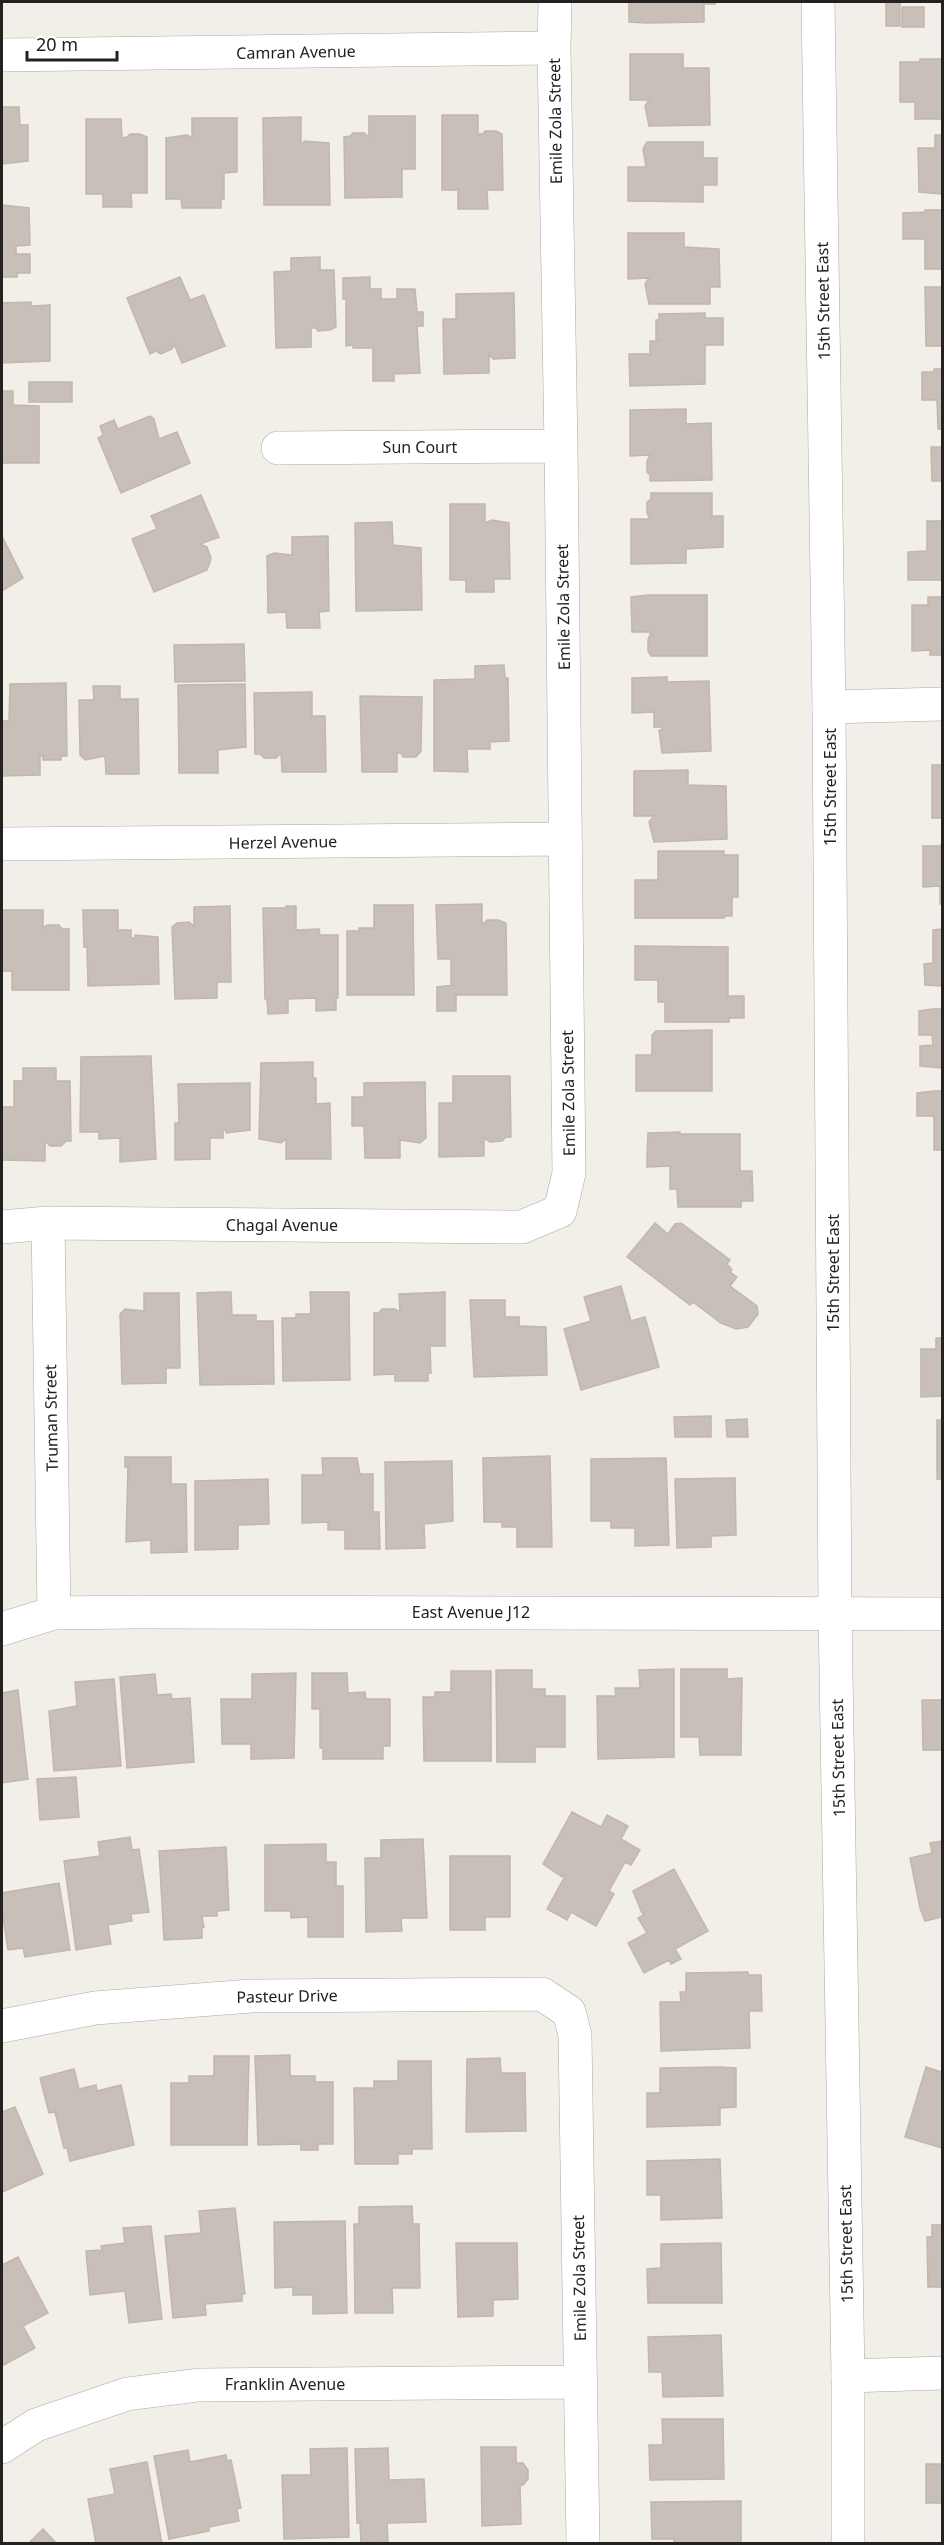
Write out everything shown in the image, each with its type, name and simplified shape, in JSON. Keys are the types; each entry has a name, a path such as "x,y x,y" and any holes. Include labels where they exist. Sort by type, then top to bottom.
{"street":[{"name":"Emile Zola Street","path":"555,2 570,1173 560,1211"},
{"name":"15th Street East","path":"818,2 829,707 836,1613 848,2376 848,2544"},
{"name":"Camran Avenue","path":"2,55 554,48"},
{"name":"Sun Court","path":"278,448 561,446"},
{"path":"829,707 942,704"},
{"name":"Herzel Avenue","path":"2,844 565,839"},
{"name":"Chagal Avenue","path":"2,1227 48,1224 522,1227 560,1211"},
{"name":"Truman Street","path":"48,1224 54,1613"},
{"name":"East Avenue J12","path":"2,1629 54,1613 942,1614"},
{"name":"Pasteur Drive","path":"2,2026 95,2008 251,1996 542,1994 569,2012"},
{"name":"Emile Zola Street","path":"569,2012 575,2035 583,2544"},
{"path":"848,2376 942,2373"},
{"name":"Franklin Avenue","path":"2,2447 36,2425 127,2394 199,2385 580,2382"}],"building":[{"path":"629,2 715,2 715,4 704,4 704,22 647,23 629,22"},
{"path":"886,2 900,2 900,26 886,26"},
{"path":"902,7 924,7 924,27 902,27"},
{"path":"630,54 683,54 683,68 709,68 710,125 649,126 645,106 649,100 630,100"},
{"path":"920,59 942,59 942,119 915,119 915,102 900,102 900,62 920,62"},
{"path":"2,107 19,107 20,125 28,125 28,161 2,164"},
{"path":"442,115 478,115 478,134 483,134 485,131 496,131 502,134 503,190 487,190 488,209 458,209 458,190 442,190"},
{"path":"369,116 415,116 415,169 402,169 402,197 345,198 344,137 353,133 364,133 369,137"},
{"path":"301,117 301,143 304,141 329,143 330,205 264,205 263,118"},
{"path":"192,118 237,118 237,172 224,173 224,199 221,199 221,208 182,208 181,199 166,199 166,138 187,135 192,138"},
{"path":"86,119 121,119 122,138 130,134 147,137 147,193 131,193 132,207 103,207 103,194 86,194"},
{"path":"935,135 942,135 942,194 919,192 918,148 935,148"},
{"path":"647,142 703,142 703,158 717,158 717,185 703,185 703,202 628,201 628,167 646,167 643,149"},
{"path":"2,205 29,208 30,245 16,246 16,254 30,254 30,273 17,273 17,277 2,277"},
{"path":"925,210 942,210 942,269 925,269 925,239 903,239 903,213 925,212"},
{"path":"628,233 684,233 684,247 719,249 720,287 710,287 710,304 649,304 645,284 649,278 628,279"},
{"path":"320,257 320,270 334,270 336,327 318,331 316,328 311,328 311,347 276,348 274,272 291,271 291,258"},
{"path":"180,277 190,300 204,295 225,346 182,363 174,344 172,349 161,354 156,351 150,354 127,298"},
{"path":"370,277 370,289 381,289 381,299 397,299 397,289 415,289 417,312 423,312 423,326 417,326 420,373 394,374 394,381 373,381 373,348 346,346 346,299 343,299 343,278"},
{"path":"925,287 942,287 942,346 926,346"},
{"path":"514,293 515,358 493,359 489,354 489,373 444,374 443,319 456,319 456,294"},
{"path":"31,302 31,306 50,305 50,361 2,363 2,303"},
{"path":"705,313 705,318 723,318 723,345 705,345 705,384 630,386 629,354 650,354 650,341 659,341 656,339 656,320 659,320 659,314"},
{"path":"934,369 942,369 942,429 938,429 937,400 922,400 922,372 934,372"},
{"path":"29,382 72,382 72,402 29,402"},
{"path":"2,391 13,391 13,405 39,406 39,463 2,463"},
{"path":"686,409 686,424 711,423 712,480 650,481 647,461 650,455 630,456 630,410"},
{"path":"150,416 154,419 159,439 177,432 190,463 121,493 98,438 103,435 100,426 114,420 118,429"},
{"path":"931,447 942,447 942,481 932,481"},
{"path":"651,493 712,493 712,516 723,516 723,547 686,549 686,563 631,564 631,519 650,519 647,513 647,502 651,499"},
{"path":"201,495 219,537 200,544 207,547 211,558 207,570 154,592 132,539 157,529 151,516"},
{"path":"450,504 485,504 485,523 492,520 509,523 510,579 494,579 494,592 466,592 466,580 450,580"},
{"path":"927,521 942,521 942,580 908,580 908,552 927,551"},
{"path":"392,522 393,545 421,548 422,610 356,611 355,523"},
{"path":"2,536 23,578 2,591"},
{"path":"328,536 329,611 319,612 320,628 287,628 286,612 268,613 267,556 274,553 292,555 292,537"},
{"path":"707,595 707,656 651,656 648,651 648,640 651,632 632,632 631,597"},
{"path":"928,597 942,597 942,655 930,655 930,650 912,651 912,605 928,605"},
{"path":"244,644 245,681 175,682 174,645"},
{"path":"504,665 505,678 508,678 509,741 490,742 490,749 467,749 468,772 434,771 434,680 475,679 475,666"},
{"path":"667,677 667,682 709,681 711,751 662,753 659,730 662,730 662,727 654,727 654,712 632,713 632,678"},
{"path":"66,683 67,756 61,756 61,760 43,760 43,756 40,756 40,775 2,776 2,721 9,721 10,684"},
{"path":"245,684 246,747 218,750 218,773 179,773 178,685"},
{"path":"93,686 120,686 120,699 138,699 139,774 106,774 105,756 85,760 80,755 79,700 94,700"},
{"path":"312,692 312,716 325,716 326,772 282,772 281,753 276,758 264,758 260,754 255,754 254,693"},
{"path":"360,696 422,697 421,751 416,757 403,757 401,753 397,753 397,772 362,772"},
{"path":"932,765 942,765 942,818 932,818"},
{"path":"688,770 688,785 726,786 727,839 654,842 649,822 654,816 634,816 634,771"},
{"path":"941,844 942,904 940,904 940,886 923,887 923,846 941,846"},
{"path":"658,851 724,851 724,855 738,855 738,897 732,897 732,916 724,916 724,918 635,918 635,880 658,880"},
{"path":"482,904 482,925 487,920 506,923 507,995 456,995 456,1011 437,1011 437,987 454,985 451,985 451,959 438,959 436,905"},
{"path":"374,905 413,905 414,995 347,995 347,931 374,928"},
{"path":"230,906 231,982 217,982 217,998 175,999 172,927 177,923 189,922 194,926 194,907"},
{"path":"286,906 296,906 296,930 319,929 320,935 338,935 336,1010 316,1011 316,998 288,999 288,1013 268,1014 267,999 265,999 263,908 286,908"},
{"path":"2,910 43,910 43,928 47,925 59,925 62,929 69,929 69,990 12,990 12,971 2,971"},
{"path":"83,910 118,910 118,930 131,930 131,938 135,938 135,935 158,937 159,984 88,986"},
{"path":"942,929 942,986 925,985 924,964 933,963 933,930"},
{"path":"635,946 728,947 728,996 744,996 744,1018 729,1018 729,1022 665,1022 665,1002 658,1002 658,980 635,980"},
{"path":"942,1009 942,1068 920,1066 920,1046 933,1045 932,1035 919,1035 919,1011"},
{"path":"712,1030 712,1091 636,1091 636,1055 652,1055 652,1035 656,1031"},
{"path":"151,1056 156,1159 120,1162 120,1138 99,1139 99,1132 80,1132 81,1057"},
{"path":"313,1062 313,1078 316,1078 316,1104 330,1103 331,1159 286,1159 286,1139 281,1143 259,1139 261,1063"},
{"path":"23,1068 56,1068 56,1081 70,1081 71,1141 66,1141 61,1146 50,1146 45,1141 45,1161 2,1160 2,1107 14,1107 14,1081 23,1081"},
{"path":"453,1076 510,1076 511,1137 506,1137 502,1141 490,1142 484,1138 484,1156 439,1157 439,1103 453,1103"},
{"path":"425,1082 426,1138 420,1143 400,1140 400,1158 365,1158 364,1126 352,1126 352,1097 364,1097 364,1083"},
{"path":"250,1083 250,1130 226,1133 226,1130 223,1130 223,1138 210,1138 210,1159 175,1160 175,1123 179,1123 178,1084"},
{"path":"942,1091 942,1150 934,1150 934,1116 917,1116 917,1093"},
{"path":"680,1132 680,1134 740,1134 740,1171 752,1171 753,1201 741,1201 741,1207 678,1207 677,1189 670,1189 670,1166 647,1167 647,1155 648,1133"},
{"path":"655,1223 668,1234 675,1224 681,1223 730,1260 727,1264 732,1270 730,1272 737,1277 730,1286 757,1306 758,1314 748,1327 736,1329 721,1323 693,1302 690,1305 627,1257"},
{"path":"621,1286 631,1321 645,1317 659,1367 581,1390 564,1329 591,1321 584,1297"},
{"path":"231,1292 232,1315 256,1315 256,1321 273,1321 274,1384 200,1385 197,1293"},
{"path":"310,1292 349,1292 350,1380 283,1381 282,1318 296,1318 296,1314 311,1314"},
{"path":"445,1292 445,1346 430,1346 431,1373 428,1373 428,1381 395,1381 395,1374 374,1375 374,1313 379,1313 382,1309 395,1309 400,1312 399,1294"},
{"path":"144,1293 179,1293 180,1368 166,1368 166,1383 122,1384 120,1314 125,1309 144,1311"},
{"path":"470,1300 505,1300 505,1317 519,1317 519,1328 521,1326 546,1327 547,1375 474,1377"},
{"path":"936,1338 942,1338 942,1396 921,1397 921,1349 936,1349"},
{"path":"711,1416 711,1437 675,1437 674,1417"},
{"path":"747,1419 748,1437 727,1437 726,1420"},
{"path":"937,1420 942,1420 942,1479 937,1479"},
{"path":"550,1456 552,1547 517,1547 517,1527 502,1527 502,1522 484,1522 483,1458"},
{"path":"125,1457 171,1457 171,1484 186,1484 187,1552 151,1553 151,1540 126,1542 128,1467 125,1467"},
{"path":"322,1458 357,1458 360,1474 373,1474 373,1512 379,1512 380,1549 345,1549 345,1530 328,1530 328,1522 302,1523 302,1475 323,1475"},
{"path":"666,1458 669,1545 635,1546 635,1528 611,1528 611,1521 591,1521 591,1459"},
{"path":"452,1461 453,1521 424,1524 425,1548 386,1549 385,1462"},
{"path":"735,1478 736,1535 711,1536 711,1547 677,1548 675,1479"},
{"path":"268,1479 269,1524 238,1525 238,1549 195,1550 195,1481"},
{"path":"674,1669 674,1757 598,1759 597,1696 616,1696 615,1688 640,1688 639,1670"},
{"path":"681,1669 727,1669 727,1679 742,1678 741,1755 700,1755 699,1737 681,1737"},
{"path":"496,1670 532,1670 532,1689 545,1689 545,1696 565,1696 565,1747 535,1747 535,1762 497,1762"},
{"path":"451,1671 491,1671 491,1761 424,1761 423,1697 435,1697 435,1692 451,1692"},
{"path":"296,1673 294,1758 251,1759 251,1744 222,1744 221,1699 252,1699 252,1674"},
{"path":"312,1673 347,1673 348,1693 365,1692 366,1699 390,1699 390,1746 383,1746 383,1759 323,1759 323,1748 320,1748 320,1709 312,1709"},
{"path":"155,1674 157,1695 171,1694 172,1699 190,1698 194,1762 127,1768 120,1677"},
{"path":"114,1679 121,1766 54,1771 49,1711 77,1706 75,1682"},
{"path":"18,1690 28,1779 2,1783 2,1693"},
{"path":"922,1700 942,1700 942,1750 923,1750"},
{"path":"76,1777 79,1817 40,1820 37,1779"},
{"path":"572,1812 601,1827 607,1815 628,1826 621,1839 640,1850 631,1865 625,1862 609,1891 614,1894 596,1926 571,1912 567,1920 547,1909 565,1876 562,1877 543,1864"},
{"path":"130,1837 132,1850 139,1849 149,1912 131,1914 132,1921 108,1925 111,1944 76,1950 64,1861 100,1856 98,1842"},
{"path":"423,1839 427,1918 401,1918 402,1931 366,1932 365,1858 381,1858 381,1840"},
{"path":"942,1841 942,1917 925,1921 920,1908 910,1858 932,1853 930,1843"},
{"path":"326,1844 326,1862 336,1862 336,1886 343,1886 343,1937 308,1937 308,1917 291,1918 291,1911 265,1911 265,1845"},
{"path":"226,1847 229,1910 217,1911 217,1916 202,1916 204,1927 202,1938 164,1940 159,1851"},
{"path":"450,1856 510,1856 510,1917 485,1917 485,1930 450,1930"},
{"path":"674,1869 708,1931 675,1949 681,1959 671,1964 669,1960 644,1973 628,1943 647,1933 638,1918 645,1914 642,1913 633,1891"},
{"path":"59,1883 70,1950 25,1957 23,1948 8,1950 2,1911 2,1893"},
{"path":"748,1972 748,1975 761,1975 762,2011 749,2011 750,2048 661,2051 660,2002 681,2002 680,1992 686,1992 686,1973"},
{"path":"290,2055 290,2076 315,2076 315,2082 333,2082 333,2144 318,2144 318,2150 301,2150 301,2144 258,2145 255,2056"},
{"path":"214,2056 249,2056 247,2145 171,2145 171,2083 189,2083 189,2076 214,2076"},
{"path":"500,2058 501,2073 525,2073 526,2131 466,2132 467,2059"},
{"path":"398,2061 431,2061 432,2149 412,2149 412,2154 398,2154 398,2164 355,2164 354,2088 374,2088 374,2081 398,2081"},
{"path":"926,2067 942,2072 942,2148 905,2137"},
{"path":"660,2068 736,2068 736,2107 720,2108 720,2125 647,2127 647,2093 660,2093"},
{"path":"74,2069 79,2089 96,2085 97,2091 121,2085 134,2145 70,2161 67,2148 64,2148 55,2112 49,2113 40,2078"},
{"path":"15,2107 43,2174 2,2192 2,2112"},
{"path":"720,2159 722,2218 661,2220 661,2195 647,2195 647,2161"},
{"path":"412,2206 413,2224 419,2224 420,2288 392,2288 393,2313 355,2313 354,2224 359,2224 359,2207"},
{"path":"235,2208 245,2294 242,2294 242,2301 205,2304 206,2315 173,2318 165,2236 201,2233 199,2211"},
{"path":"345,2221 347,2313 313,2314 313,2295 293,2295 293,2287 275,2288 274,2222"},
{"path":"932,2225 942,2225 942,2287 928,2287 927,2237 932,2237"},
{"path":"151,2226 162,2319 129,2323 125,2291 90,2295 86,2251 102,2250 101,2246 125,2243 123,2228"},
{"path":"456,2243 517,2243 518,2299 493,2300 493,2316 458,2317"},
{"path":"721,2243 722,2303 648,2303 647,2269 661,2268 661,2244"},
{"path":"18,2257 48,2313 23,2326 35,2348 2,2366 2,2265"},
{"path":"721,2335 723,2396 663,2397 662,2372 649,2372 648,2337"},
{"path":"662,2419 723,2419 724,2479 650,2480 649,2445 663,2445"},
{"path":"481,2447 516,2447 516,2463 523,2463 528,2470 528,2479 520,2485 521,2524 482,2526"},
{"path":"347,2448 349,2537 284,2539 282,2475 311,2475 310,2449"},
{"path":"388,2448 389,2480 424,2479 426,2522 387,2523 388,2542 361,2543 360,2523 357,2523 355,2449"},
{"path":"188,2450 190,2462 226,2455 227,2461 231,2460 241,2508 237,2509 239,2521 209,2527 209,2531 169,2539 154,2456"},
{"path":"147,2462 162,2544 96,2544 88,2499 115,2494 110,2469"},
{"path":"926,2464 942,2464 942,2503 926,2503"},
{"path":"741,2501 741,2544 674,2544 674,2539 652,2539 651,2502"},
{"path":"43,2529 57,2544 28,2544"}]}
